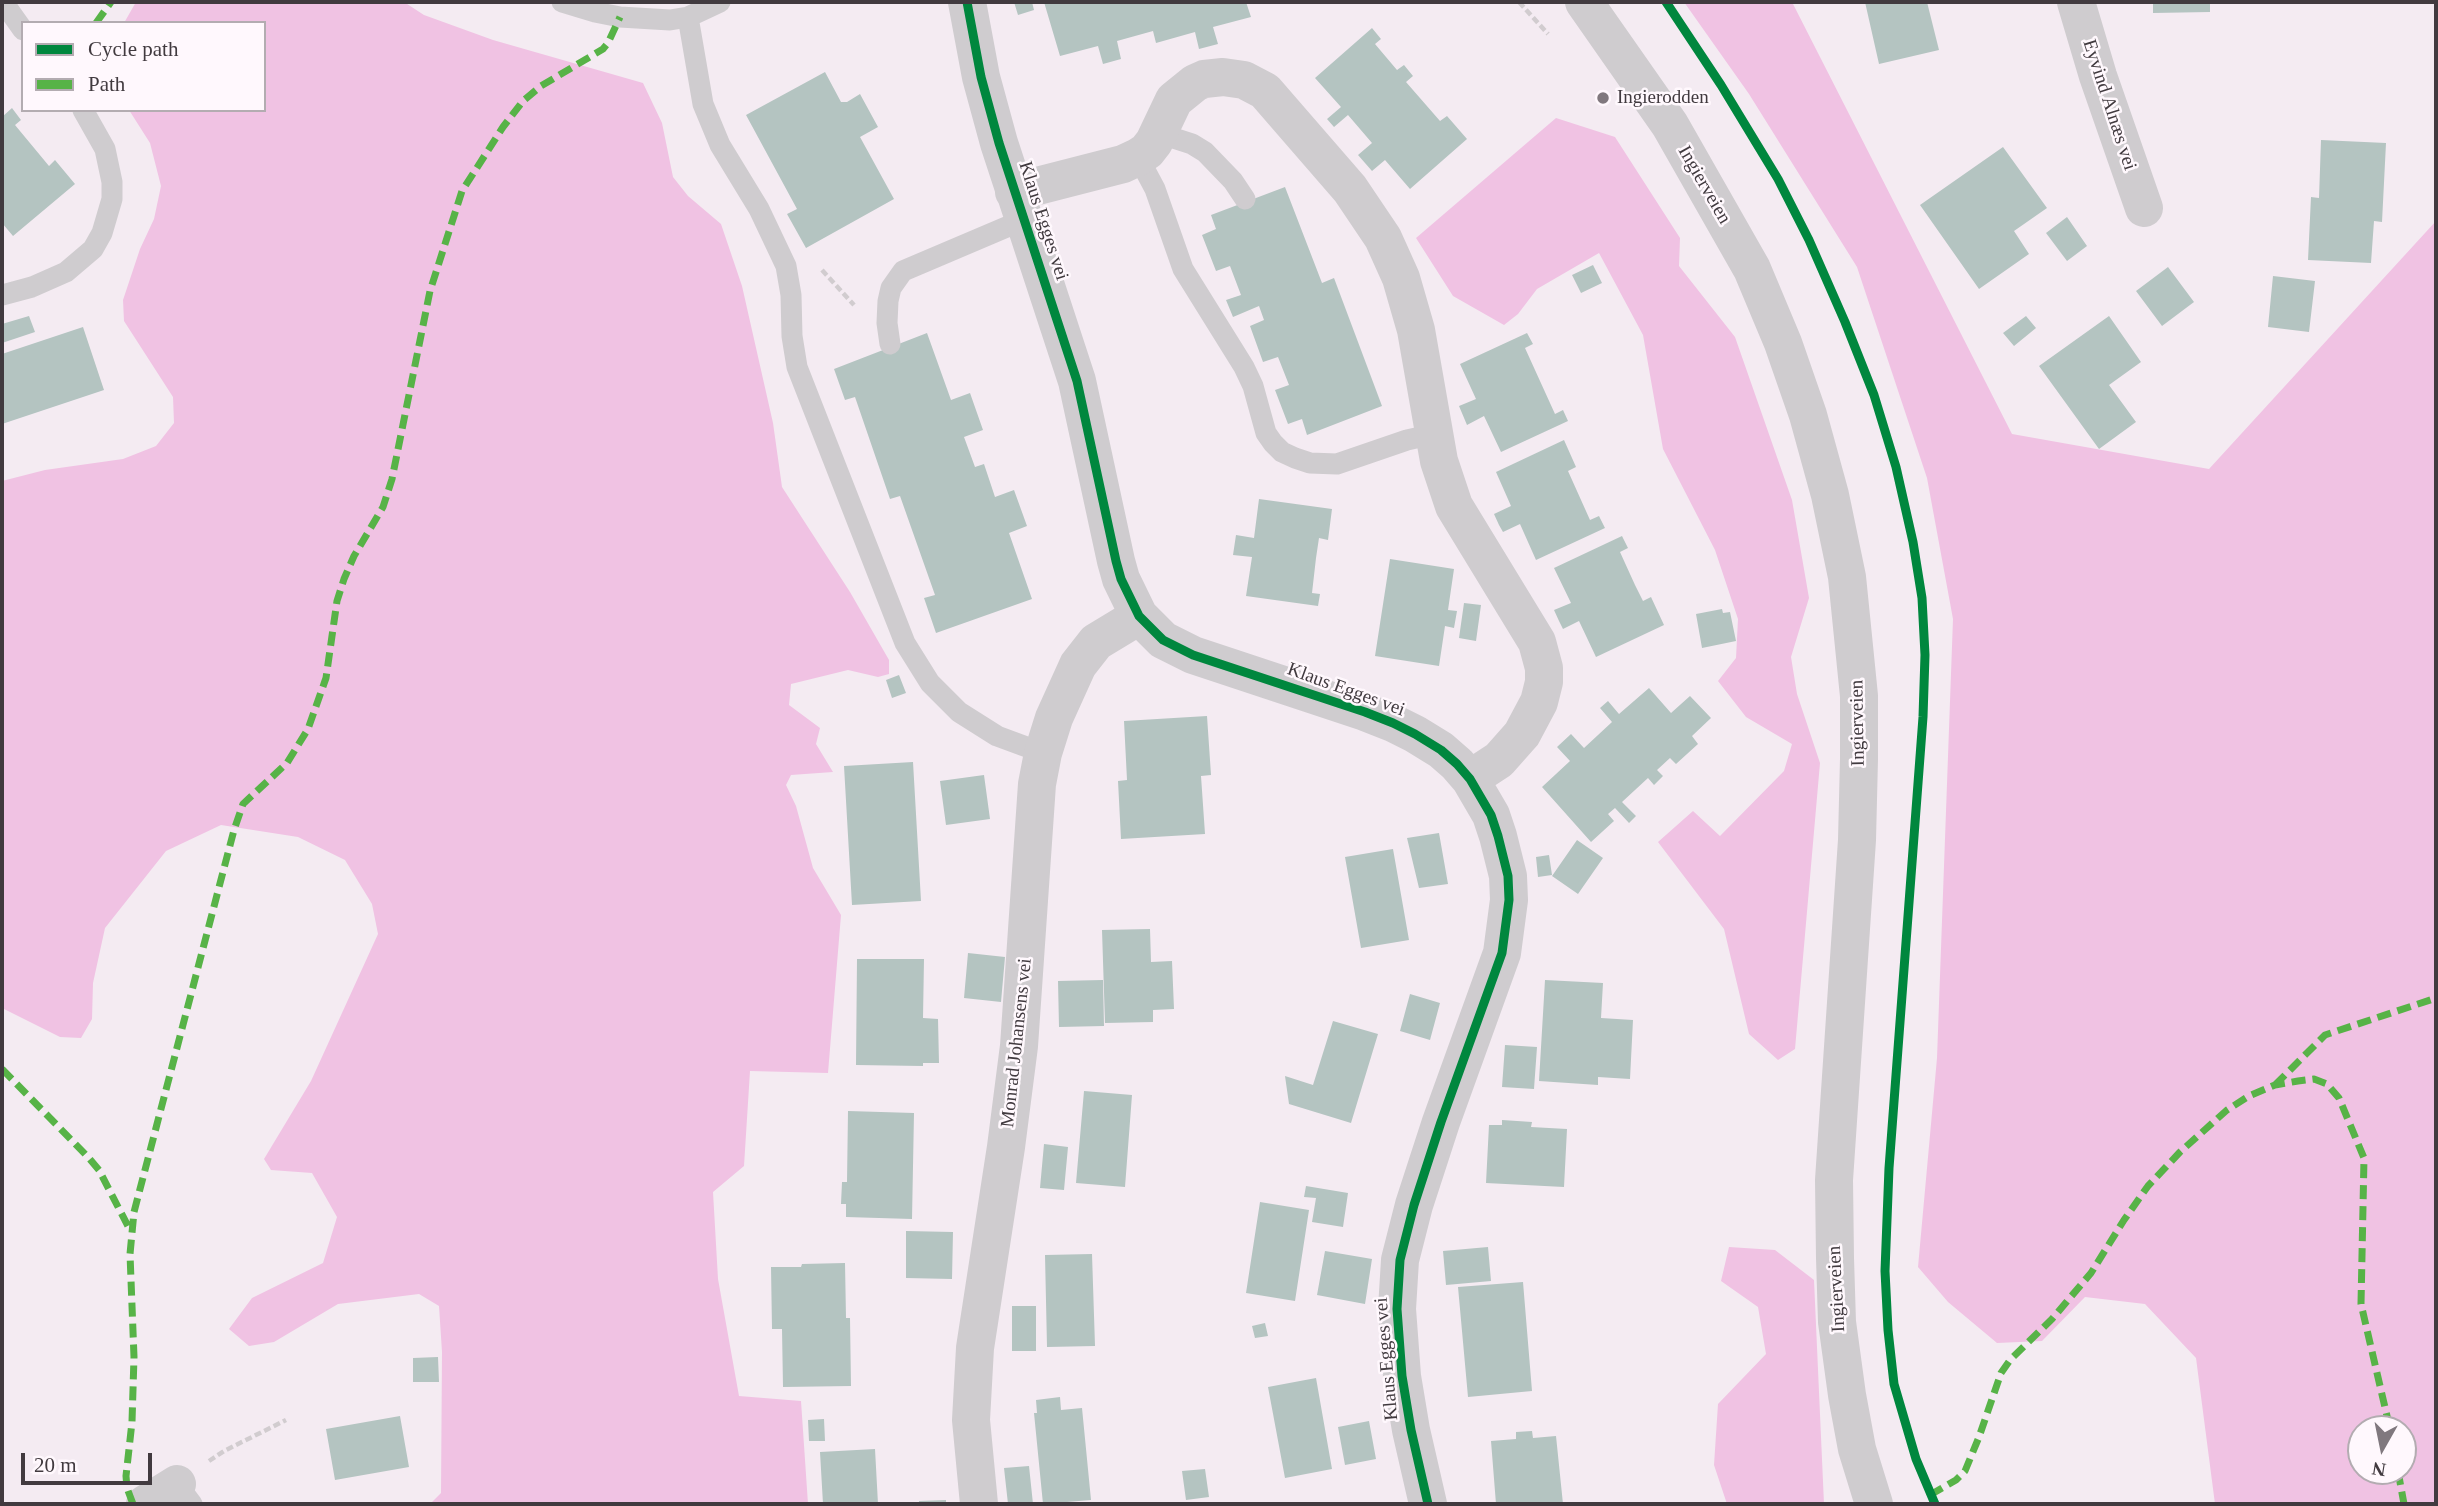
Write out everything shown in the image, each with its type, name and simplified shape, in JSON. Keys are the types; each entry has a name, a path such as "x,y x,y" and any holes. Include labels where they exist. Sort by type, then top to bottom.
{"street":[{"name":"Klaus Egges vei","path":"967,2 981,76 1019,206 1077,381 1121,579 1139,616 1163,640 1193,655 1393,723 1441,750 1470,779 1491,815 1499,836 1508,876 1509,900 1502,953 1441,1122 1414,1205 1400,1261 1397,1309 1402,1376 1428,1504"},
{"name":"Ingierveien","path":"1584,2 1670,125 1752,269 1783,343 1808,415 1830,495 1847,577 1858,696 1859,759 1857,840 1834,1180 1835,1271 1847,1395 1857,1448 1874,1504"},
{"name":"Eyvind Alnæs vei","path":"2076,2 2098,76 2144,208"},
{"path":"1148,145 1174,100 1195,83 1223,77 1244,80 1265,91 1275,100 1350,190 1378,230 1393,260 1416,330 1439,461 1454,506 1537,642 1544,668 1539,702 1522,734 1499,760 1470,779"},
{"name":"Klaus Egges vei","path":"1019,206 1123,164 1148,145"},
{"name":"Monrad Johansens vei","path":"979,1504 971,1420 975,1348 1019,1046 1037,783 1054,718 1078,665 1096,642 1139,616"}],"lane":[{"path":"3,2 21,27"},
{"path":"562,2 620,17 670,20 688,17 720,2"},
{"path":"688,17 698,81 710,124 779,249 789,280 797,367 905,643 930,683 959,712 997,736 1043,753"},
{"path":"2,295 32,287 66,272 93,249 102,233 112,199 111,174 105,149 84,112"},
{"path":"1245,199 1233,181 1205,152 1192,145 1148,145 1154,189 1183,269 1244,367 1266,433 1273,443 1282,452 1310,463 1337,464 1407,440 1434,434"},
{"path":"888,333 891,288 903,271 1019,206"}],"path":[{"path":"1519,2 1548,34"},
{"path":"779,249 794,249 806,255 865,318 888,333"},
{"path":"171,1498 224,1451 286,1419"}],"shaded area":[{"path":"136,2 404,2 424,15 493,40 643,83 662,123 673,177 688,196 721,224 742,286 773,423 782,487 850,592 889,660 889,674 878,677 848,670 791,684 789,705 820,728 816,744 833,772 791,775 786,785 796,806 813,868 841,915 828,1073 750,1071 744,1166 713,1192 718,1279 739,1396 801,1401 808,1504 430,1504 441,1493 442,1352 439,1306 419,1294 338,1304 274,1342 249,1346 229,1329 252,1298 323,1263 337,1217 312,1173 271,1170 264,1159 311,1081 378,934 372,904 345,860 298,837 221,825 166,851 105,928 93,983 92,1019 81,1038 60,1037 2,1008 2,481 45,470 123,459 156,446 174,423 173,397 124,321 123,300 140,249 154,219 161,186 150,143 130,112 266,112 266,21 125,21"},
{"path":"1684,2 1792,2 2012,434 2209,469 2436,221 2436,1504 2215,1504 2196,1358 2145,1304 2085,1297 2042,1341 1997,1343 1948,1302 1918,1267 1937,1058 1953,619 1927,478 1857,267 1749,94"},
{"path":"1556,118 1615,137 1680,238 1679,266 1735,337 1792,500 1809,598 1791,657 1797,694 1820,763 1795,1049 1778,1060 1749,1034 1724,929 1658,842 1693,811 1720,836 1784,771 1792,744 1746,717 1718,681 1736,658 1738,619 1715,550 1663,449 1643,335 1599,253 1537,289 1518,314 1504,325 1453,296 1416,238"},
{"path":"1729,1247 1775,1250 1814,1280 1824,1504 1727,1504 1714,1465 1718,1404 1766,1354 1758,1307 1721,1281"}],"building":[{"path":"1014,2 1032,2 1034,10 1018,15"},
{"path":"1044,2 1246,2 1251,17 1213,27 1218,44 1199,49 1195,32 1156,43 1153,31 1117,41 1121,59 1103,64 1098,46 1060,56"},
{"path":"1865,2 1927,2 1939,50 1879,64"},
{"path":"2153,2 2210,2 2210,12 2153,13"},
{"path":"1372,28 1381,39 1375,44 1397,70 1404,65 1413,76 1406,82 1440,121 1447,116 1467,139 1410,189 1385,160 1372,171 1358,155 1372,143 1348,115 1334,127 1327,119 1341,107 1315,78"},
{"path":"825,72 841,102 847,102 860,94 878,127 860,137 894,199 806,248 787,214 797,209 746,115"},
{"path":"12,108 21,120 15,125 49,166 55,160 75,184 13,236 2,223 2,117"},
{"path":"2321,140 2386,143 2382,222 2374,221 2371,263 2308,260 2311,197 2319,198"},
{"path":"2003,147 2047,208 2014,231 2029,254 1979,289 1920,205"},
{"path":"1285,187 1322,283 1334,278 1382,406 1307,435 1302,419 1288,424 1275,390 1289,385 1278,357 1263,362 1250,326 1264,320 1259,306 1233,317 1226,300 1241,295 1230,266 1216,271 1202,235 1216,229 1211,215"},
{"path":"2067,217 2087,246 2067,261 2046,233"},
{"path":"1593,265 1602,283 1581,293 1572,275"},
{"path":"2168,267 2194,302 2162,326 2136,291"},
{"path":"2273,276 2315,281 2309,332 2268,327"},
{"path":"29,316 35,332 2,343 2,324"},
{"path":"2026,316 2036,328 2014,346 2003,333"},
{"path":"2109,316 2141,362 2109,385 2136,422 2099,449 2039,366"},
{"path":"83,327 104,390 2,424 2,354"},
{"path":"927,333 951,400 970,393 983,430 964,437 975,467 984,464 995,497 1014,490 1027,526 1009,533 1032,599 936,633 924,598 935,595 900,496 890,499 855,397 845,400 834,369"},
{"path":"1527,333 1533,344 1525,348 1555,414 1563,410 1568,421 1501,452 1484,416 1467,425 1459,406 1476,399 1460,364"},
{"path":"1564,440 1576,467 1568,471 1590,520 1599,516 1605,528 1536,560 1520,524 1503,532 1494,514 1511,506 1496,472"},
{"path":"1259,499 1332,509 1328,540 1319,538 1316,558 1312,593 1320,594 1318,606 1246,596 1252,557 1233,555 1236,535 1254,538"},
{"path":"1622,536 1628,548 1620,552 1635,585 1643,601 1651,597 1664,625 1596,657 1579,621 1563,629 1559,621 1554,610 1571,603 1554,568"},
{"path":"1390,559 1454,569 1448,610 1457,611 1454,628 1445,626 1439,666 1375,656"},
{"path":"1464,603 1481,605 1476,641 1459,638"},
{"path":"1722,609 1723,613 1730,612 1736,641 1702,648 1696,614"},
{"path":"899,675 906,693 892,698 886,680"},
{"path":"1649,688 1671,713 1690,696 1711,718 1692,736 1698,744 1676,764 1670,758 1657,770 1663,776 1654,785 1648,778 1622,802 1636,816 1629,823 1615,808 1608,814 1614,821 1591,842 1542,787 1570,761 1557,747 1571,734 1584,748 1612,722 1600,708 1608,701 1619,714"},
{"path":"1207,716 1211,775 1201,776 1205,834 1121,839 1118,781 1127,780 1124,721"},
{"path":"913,762 921,901 852,905 844,766"},
{"path":"984,775 990,819 946,825 940,781"},
{"path":"1439,833 1448,884 1419,888 1407,838"},
{"path":"1577,840 1603,858 1578,894 1552,876"},
{"path":"1393,849 1409,940 1361,948 1345,857"},
{"path":"1549,855 1552,875 1538,877 1536,857"},
{"path":"1150,929 1151,962 1172,961 1174,1009 1153,1010 1153,1022 1105,1023 1102,930"},
{"path":"968,953 1005,957 1001,1002 964,998"},
{"path":"857,959 924,959 923,1018 938,1019 939,1063 923,1063 923,1066 856,1065"},
{"path":"1103,980 1104,1026 1059,1027 1058,981"},
{"path":"1545,980 1603,983 1601,1018 1633,1020 1630,1079 1598,1077 1598,1085 1539,1081"},
{"path":"1410,994 1440,1003 1430,1040 1400,1031"},
{"path":"1333,1021 1378,1034 1351,1123 1289,1104 1285,1076 1313,1085"},
{"path":"1505,1045 1537,1047 1534,1089 1502,1087"},
{"path":"1084,1091 1132,1095 1125,1187 1076,1183"},
{"path":"848,1111 914,1113 912,1219 846,1217 846,1204 841,1204 842,1182 847,1182"},
{"path":"1502,1120 1532,1122 1531,1127 1567,1129 1564,1187 1486,1183 1489,1125 1502,1125"},
{"path":"1044,1144 1068,1147 1064,1190 1040,1188"},
{"path":"1306,1186 1348,1193 1343,1227 1312,1222 1316,1198 1304,1197"},
{"path":"1260,1202 1309,1210 1295,1301 1246,1293"},
{"path":"906,1231 953,1232 952,1279 906,1278"},
{"path":"1488,1247 1491,1281 1446,1285 1443,1251"},
{"path":"1325,1251 1372,1259 1365,1304 1317,1295"},
{"path":"1092,1254 1095,1346 1047,1347 1045,1255"},
{"path":"845,1263 846,1318 850,1318 851,1386 783,1387 782,1329 772,1329 771,1267"},
{"path":"1523,1282 1532,1391 1468,1397 1458,1287"},
{"path":"1012,1306 1036,1306 1036,1351 1012,1351"},
{"path":"1265,1323 1268,1336 1255,1338 1252,1326"},
{"path":"438,1357 439,1382 413,1382 413,1358"},
{"path":"1316,1378 1332,1469 1285,1478 1268,1387"},
{"path":"1060,1397 1061,1410 1082,1408 1091,1500 1043,1504 1034,1413 1037,1413 1036,1400"},
{"path":"400,1416 409,1467 335,1480 326,1429"},
{"path":"824,1419 825,1441 809,1441 808,1420"},
{"path":"1369,1421 1376,1459 1345,1465 1338,1427"},
{"path":"1532,1431 1533,1438 1556,1436 1563,1504 1496,1504 1491,1441 1516,1439 1516,1432"},
{"path":"875,1449 878,1504 823,1504 820,1452"},
{"path":"1029,1466 1033,1504 1008,1504 1004,1468"},
{"path":"1205,1469 1209,1497 1186,1500 1182,1471"},
{"path":"946,1500 946,1504 919,1504 919,1501"}],"marked path":[{"path":"97,21 111,2"},
{"path":"133,1504 126,1476 132,1422 134,1357 130,1254 134,1212 234,830 243,804 287,763 308,729 326,678 337,601 344,579 354,556 383,507 392,479 430,291 462,191 523,101 541,86 603,49 620,17"},
{"path":"2275,1085 2325,1035 2436,998"},
{"path":"2,1069 99,1170 131,1232"},
{"path":"1930,1495 1956,1480 1965,1471 2001,1373 2091,1273 2148,1186 2180,1152 2227,1110 2249,1096 2275,1085 2314,1079 2327,1084 2339,1098 2364,1158 2361,1304 2387,1415"},
{"path":"2401,1485 2404,1504"}],"cycle path":[{"path":"967,2 981,77 999,143 1077,381 1121,579 1139,616 1163,640 1193,655 1365,712 1415,734 1441,750 1470,779 1491,815 1498,836 1508,876 1509,900 1502,953 1441,1122 1414,1205 1400,1260 1397,1309 1402,1376 1428,1504"},
{"path":"1666,2 1778,179 1809,240 1874,395 1896,467 1913,542 1922,598 1925,655 1923,717 1889,1168 1885,1271 1894,1384 1916,1459 1935,1504"}],"place":[{"name":"Ingierodden","path":"1603,98"}]}
